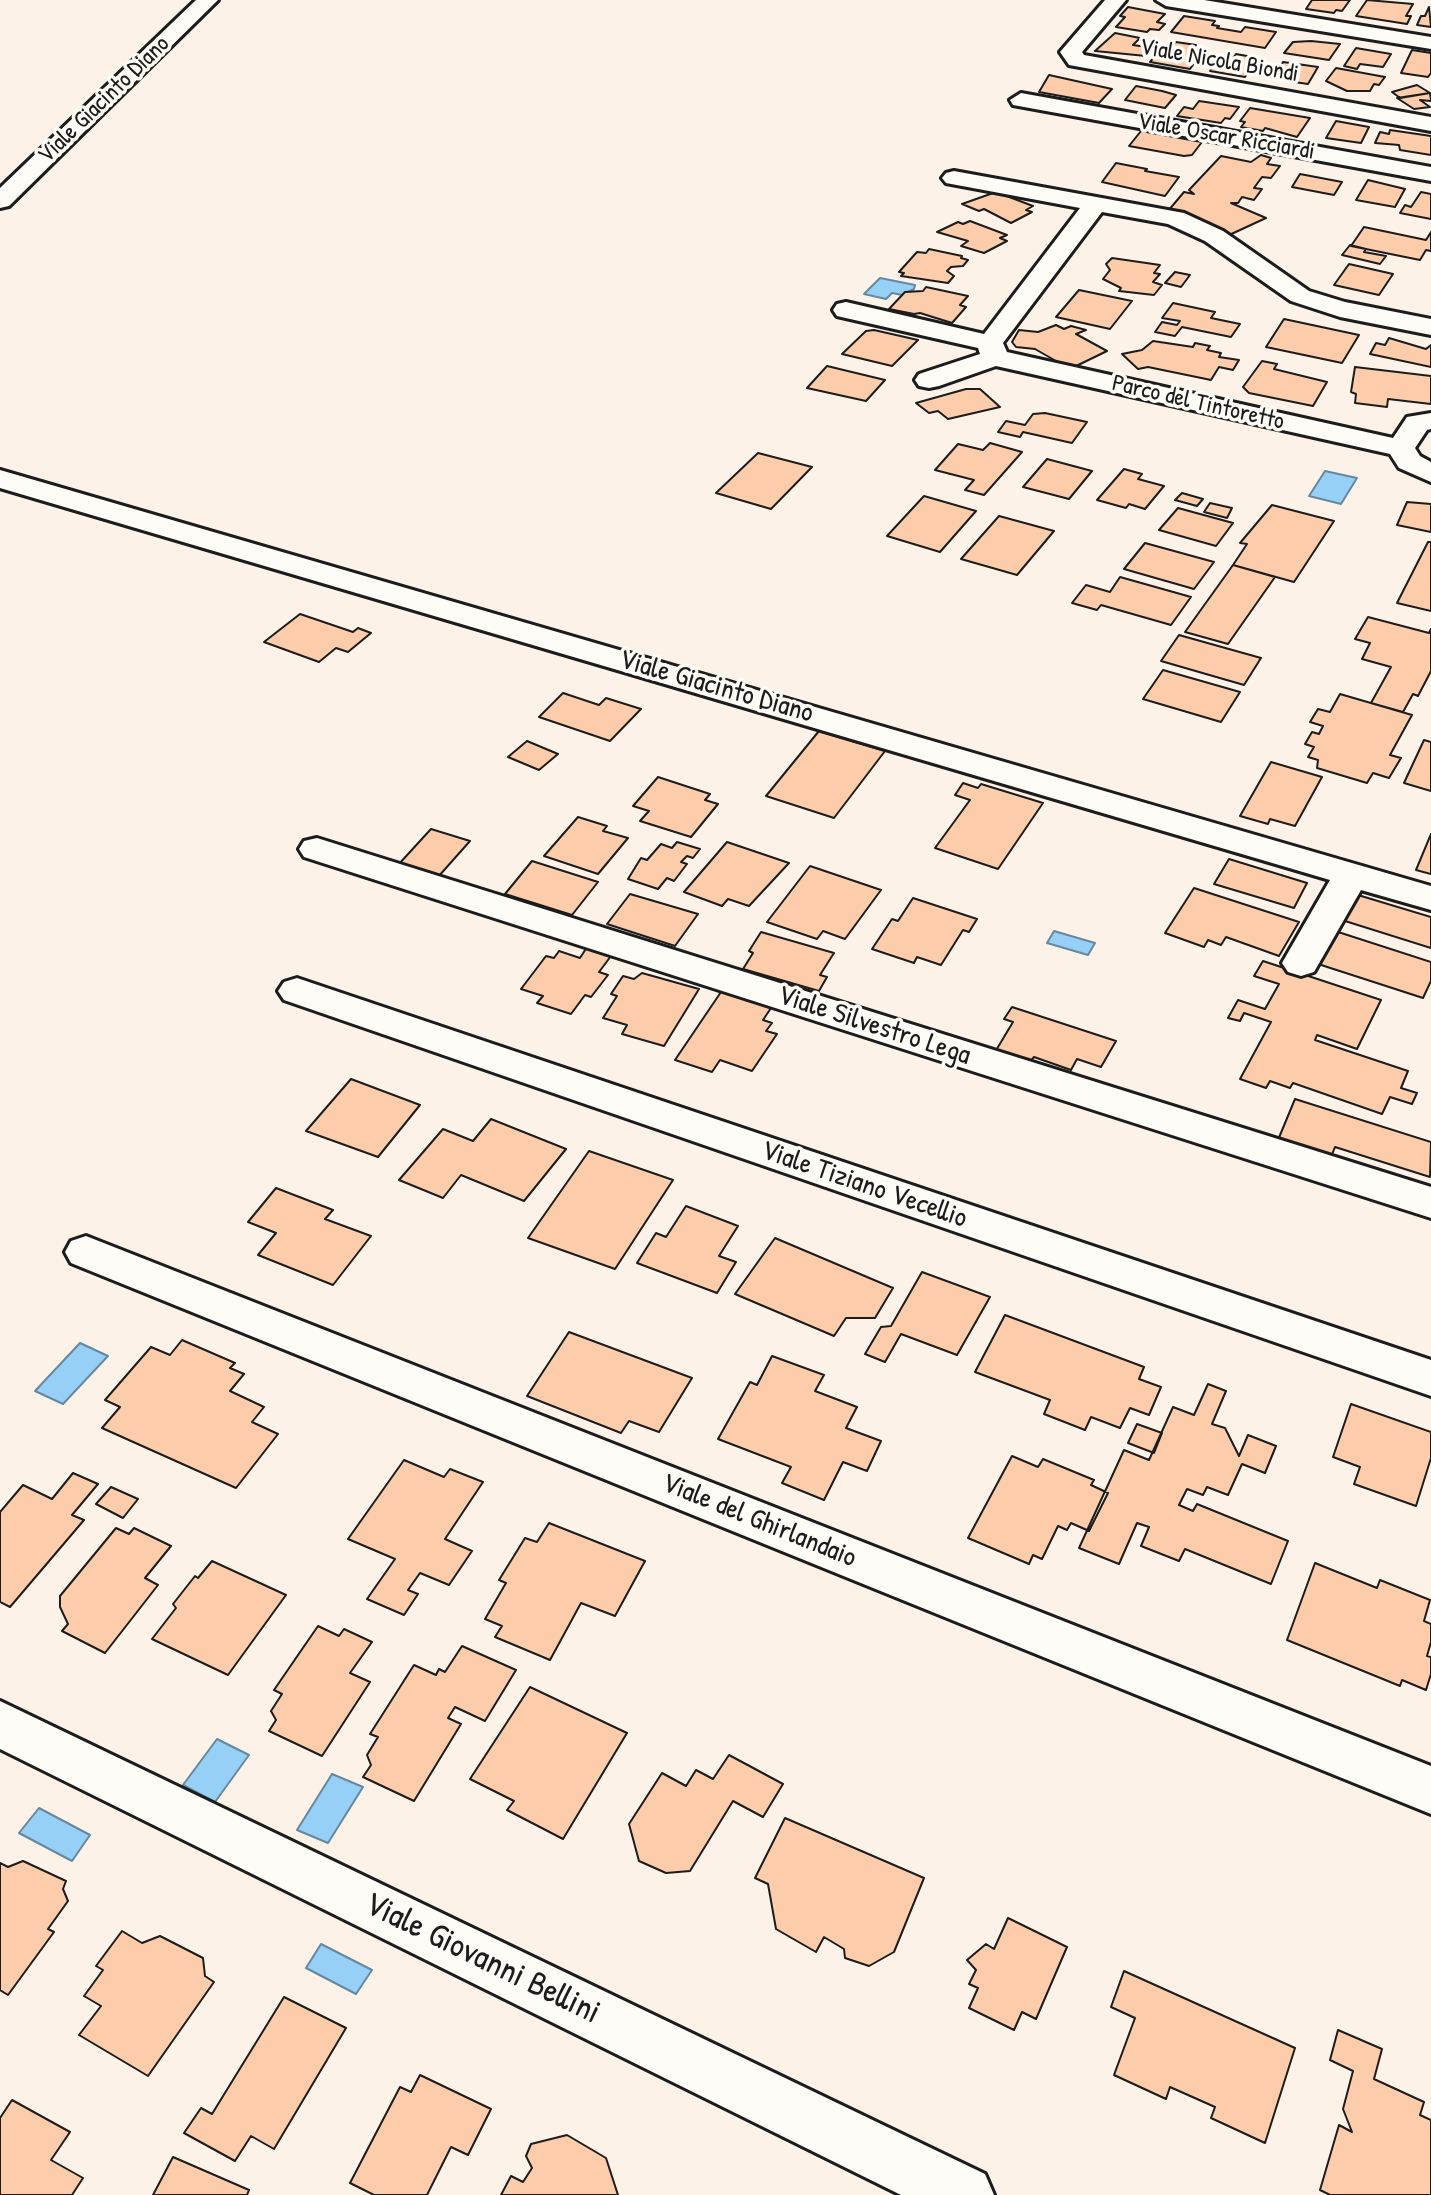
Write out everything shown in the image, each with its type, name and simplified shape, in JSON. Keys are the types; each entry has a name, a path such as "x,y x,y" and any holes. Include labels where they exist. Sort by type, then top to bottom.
{"street":[{"name":"Viale Giacinto Diano","path":"0,201 208,0"},
{"name":"Viale Nicola Biondi","path":"1116,0 1071,52 1077,60 1431,124"},
{"path":"1166,0 1431,43"},
{"name":"Viale Oscar Ricciardi","path":"1021,100 1431,174"},
{"path":"954,178 1175,218 1214,236 1300,296 1340,309 1431,327"},
{"path":"929,380 993,350 1096,204"},
{"name":"Parco del Tintoretto","path":"846,310 993,350 1401,448 1409,462 1431,473"},
{"path":"1401,448 1417,423 1431,421"},
{"name":"Viale Giacinto Diano","path":"0,479 1431,898"},
{"name":"Viale Silvestro Lega","path":"317,849 1431,1203"},
{"path":"1301,963 1352,874"},
{"name":"Viale Tiziano Vecellio","path":"297,991 1431,1378"},
{"name":"Viale del Ghirlandaio","path":"86,1252 1431,1790"},
{"name":"Viale Giovanni Bellini","path":"0,1724 964,2195"}],"water":[{"path":"880,278 915,285 914,289 902,295 892,293 886,299 864,294"},
{"path":"1325,471 1357,478 1341,504 1309,496"},
{"path":"1054,931 1095,943 1088,955 1047,943"},
{"path":"80,1343 108,1356 63,1404 35,1391"},
{"path":"217,1739 249,1755 215,1802 183,1785"},
{"path":"332,1774 363,1787 328,1843 297,1830"},
{"path":"39,1808 90,1835 72,1861 19,1833"},
{"path":"321,1944 372,1970 356,1994 306,1968"}],"building":[{"path":"1312,0 1350,0 1342,11 1336,10 1334,13 1306,9"},
{"path":"1367,0 1413,4 1406,16 1411,16 1407,24 1356,16"},
{"path":"1128,7 1165,14 1157,22 1165,24 1159,30 1150,29 1147,32 1116,27 1125,17 1120,16"},
{"path":"1429,7 1431,27 1417,25 1421,16 1425,16"},
{"path":"1184,16 1215,21 1212,25 1219,26 1217,28 1241,32 1245,27 1276,32 1265,48 1171,32"},
{"path":"1115,33 1140,38 1133,45 1153,48 1146,56 1095,51"},
{"path":"1176,42 1196,45 1193,49 1204,50 1190,69 1150,62 1159,51 1172,47"},
{"path":"1293,42 1340,44 1329,60 1284,53"},
{"path":"1356,48 1391,54 1383,67 1360,64 1357,69 1344,66"},
{"path":"1412,50 1431,53 1431,73 1428,77 1401,73"},
{"path":"1236,54 1258,58 1245,77 1210,71 1222,55 1234,57"},
{"path":"1283,62 1318,67 1308,84 1294,82 1296,80 1275,77"},
{"path":"1336,68 1385,77 1370,91 1347,91 1326,81"},
{"path":"1049,75 1112,89 1099,103 1039,92"},
{"path":"1417,85 1430,93 1400,98 1392,92"},
{"path":"1136,86 1176,95 1165,108 1125,100"},
{"path":"1430,93 1431,101 1420,100 1430,107 1414,109 1397,98"},
{"path":"1199,101 1239,107 1230,119 1225,118 1221,123 1177,116 1184,107 1193,109"},
{"path":"1250,108 1310,118 1297,137 1265,128 1263,131 1241,127 1245,122 1240,121"},
{"path":"1336,121 1369,127 1361,143 1326,138"},
{"path":"1390,130 1431,136 1431,155 1400,150 1399,145 1375,143 1380,132 1389,134"},
{"path":"1141,131 1202,142 1192,155 1184,156 1129,146"},
{"path":"1261,155 1271,158 1267,164 1280,166 1271,178 1262,177 1254,188 1262,189 1254,200 1242,197 1238,203 1231,203 1266,218 1227,236 1168,211 1184,192 1194,194 1189,190 1221,156 1251,162"},
{"path":"1116,163 1179,177 1165,196 1102,182"},
{"path":"1300,174 1342,182 1334,195 1292,187"},
{"path":"1368,180 1405,189 1395,207 1356,200"},
{"path":"996,192 1033,206 1026,210 1032,212 1011,223 984,209 979,211 962,204"},
{"path":"1421,192 1431,194 1431,219 1400,213 1405,205 1411,207"},
{"path":"970,221 1007,235 1000,238 1007,241 984,253 961,246 968,241 937,232 958,222 963,224"},
{"path":"1364,227 1426,240 1431,232 1431,251 1426,250 1420,260 1351,246"},
{"path":"1350,245 1366,249 1364,252 1386,256 1380,264 1342,255"},
{"path":"929,249 968,260 963,266 951,267 947,271 954,276 948,283 901,276 904,273 899,272 917,252 926,253"},
{"path":"1112,258 1160,265 1154,273 1160,274 1153,282 1162,285 1154,295 1119,291 1121,288 1103,279 1110,270 1106,264"},
{"path":"1349,264 1393,274 1379,295 1334,285"},
{"path":"1175,272 1190,275 1181,287 1165,283"},
{"path":"926,287 968,296 960,305 966,307 952,323 920,313 889,309 905,292 923,291"},
{"path":"1079,290 1132,301 1110,329 1056,317"},
{"path":"1173,303 1215,312 1211,318 1240,324 1231,337 1182,327 1175,336 1155,332 1162,322 1177,325 1180,321 1162,318"},
{"path":"1284,319 1359,335 1342,363 1266,347"},
{"path":"1056,325 1064,329 1071,326 1086,330 1076,334 1107,351 1070,369 1035,349 1016,347 1012,342 1019,330 1038,332"},
{"path":"866,331 918,340 892,366 842,354"},
{"path":"1389,338 1426,349 1431,345 1431,367 1370,354 1376,343 1385,345"},
{"path":"1153,341 1193,347 1195,343 1210,346 1207,350 1221,353 1219,357 1239,360 1233,370 1219,367 1211,380 1148,367 1138,369 1122,354 1142,350"},
{"path":"1262,361 1277,364 1274,369 1327,382 1313,406 1249,393 1243,387"},
{"path":"827,366 885,380 866,401 807,388"},
{"path":"1355,367 1431,376 1431,404 1388,399 1387,407 1355,403 1356,394 1351,392"},
{"path":"966,389 980,389 1000,407 948,419 938,411 929,413 916,403"},
{"path":"1045,413 1087,422 1072,443 1023,432 1020,437 998,432 1006,421 1025,425 1033,414"},
{"path":"990,443 1022,452 984,495 965,490 974,480 935,470 958,444 983,450"},
{"path":"758,453 812,467 771,509 716,493"},
{"path":"1047,459 1092,471 1069,499 1023,487"},
{"path":"1124,469 1142,474 1138,479 1164,486 1145,509 1129,504 1126,508 1097,500"},
{"path":"1182,493 1203,499 1197,506 1175,500"},
{"path":"924,496 976,511 940,552 887,536"},
{"path":"1407,502 1431,504 1431,532 1397,525"},
{"path":"1210,503 1232,508 1227,518 1204,512"},
{"path":"1272,505 1334,521 1294,582 1233,565 1247,544 1240,543"},
{"path":"1178,508 1233,523 1216,546 1159,530"},
{"path":"999,516 1054,531 1017,575 961,559"},
{"path":"1428,542 1431,542 1431,611 1397,603"},
{"path":"1145,543 1214,562 1194,589 1124,569"},
{"path":"1233,565 1275,577 1228,644 1185,632"},
{"path":"1120,577 1191,597 1171,625 1101,605 1097,610 1072,603 1086,585 1110,592"},
{"path":"300,614 353,632 358,628 371,633 348,652 336,648 319,662 264,642"},
{"path":"1368,617 1429,633 1431,629 1431,671 1418,696 1413,694 1403,712 1371,703 1391,667 1362,659 1370,643 1355,639"},
{"path":"1179,635 1261,658 1244,685 1161,661"},
{"path":"1163,670 1240,692 1221,722 1143,699"},
{"path":"563,693 599,705 606,698 641,709 610,741 539,717"},
{"path":"1340,694 1412,715 1390,755 1401,758 1389,778 1373,773 1367,783 1317,768 1318,760 1308,757 1314,747 1305,744 1312,732 1319,734 1323,726 1310,722 1318,709 1330,712"},
{"path":"819,731 885,751 834,818 766,796"},
{"path":"1424,740 1431,742 1431,791 1404,783"},
{"path":"527,741 558,754 539,770 508,757"},
{"path":"1271,762 1322,777 1295,826 1270,819 1268,824 1240,816"},
{"path":"658,777 710,794 705,800 718,804 691,837 640,821 649,811 633,806"},
{"path":"963,783 978,788 981,784 1043,803 998,869 935,848 970,800 955,795"},
{"path":"578,817 607,826 603,831 628,838 598,874 544,856"},
{"path":"431,829 470,841 438,877 398,865"},
{"path":"1431,834 1431,874 1416,870"},
{"path":"677,842 700,849 693,858 687,856 681,862 687,864 674,881 667,878 658,889 628,879 641,858 647,860 661,844 672,848"},
{"path":"727,842 789,863 749,906 728,899 722,906 684,892"},
{"path":"1229,859 1307,883 1294,908 1214,884"},
{"path":"532,861 598,882 572,915 505,894"},
{"path":"810,866 881,890 845,939 823,931 817,939 767,922"},
{"path":"1194,888 1299,922 1279,956 1226,937 1221,945 1208,940 1204,947 1165,933"},
{"path":"630,894 698,914 675,946 607,924"},
{"path":"1358,895 1431,917 1431,948 1345,921"},
{"path":"913,898 977,919 969,932 963,930 941,965 917,957 914,963 872,949 892,919 898,921"},
{"path":"1332,930 1431,962 1431,981 1423,998 1315,963"},
{"path":"761,932 834,953 820,975 827,977 819,991 743,969 753,953 749,951"},
{"path":"589,944 614,952 599,972 608,975 591,997 585,995 571,1014 537,1003 543,996 521,989 546,956 554,958 559,951 580,958"},
{"path":"1263,961 1381,1000 1357,1049 1317,1035 1315,1040 1408,1071 1401,1088 1417,1093 1412,1104 1390,1097 1382,1114 1293,1083 1290,1088 1270,1081 1266,1088 1240,1079 1271,1022 1244,1013 1240,1021 1228,1018 1238,1000 1265,1009 1279,984 1254,976"},
{"path":"642,973 699,989 664,1046 622,1034 627,1025 603,1018 617,996 611,994 623,976 634,979"},
{"path":"723,989 773,1005 763,1020 772,1023 766,1031 777,1034 752,1071 720,1060 712,1072 675,1060"},
{"path":"1012,1007 1116,1041 1101,1067 1077,1059 1071,1070 1034,1057 1029,1063 995,1052 1013,1022 1004,1019"},
{"path":"351,1079 420,1105 378,1157 306,1131"},
{"path":"1295,1099 1431,1142 1430,1177 1335,1147 1331,1157 1278,1140"},
{"path":"491,1119 566,1149 524,1201 461,1175 443,1198 399,1180 443,1129 473,1141"},
{"path":"589,1151 673,1180 615,1269 528,1238"},
{"path":"276,1188 333,1210 325,1219 371,1236 333,1285 258,1255 276,1233 248,1222"},
{"path":"686,1206 738,1226 719,1256 736,1262 717,1293 637,1263 656,1233 666,1237"},
{"path":"775,1238 893,1288 875,1318 846,1318 834,1336 735,1294"},
{"path":"922,1272 990,1297 957,1355 901,1334 885,1362 865,1354 881,1327 891,1326"},
{"path":"1005,1315 1144,1367 1139,1379 1161,1387 1149,1415 1130,1408 1120,1428 1091,1417 1085,1430 1044,1414 1050,1400 975,1372"},
{"path":"569,1332 692,1378 659,1432 629,1421 621,1433 527,1396"},
{"path":"182,1340 235,1363 230,1368 244,1374 230,1391 264,1407 252,1422 278,1434 236,1488 102,1428 120,1407 105,1400 151,1347 170,1355"},
{"path":"772,1356 824,1375 815,1391 857,1407 846,1428 881,1441 867,1471 843,1462 824,1500 782,1483 791,1467 718,1439 750,1382 757,1385"},
{"path":"1208,1384 1226,1391 1212,1424 1225,1428 1239,1456 1248,1435 1276,1446 1265,1473 1242,1464 1228,1495 1207,1487 1203,1495 1187,1489 1179,1505 1193,1511 1197,1504 1288,1541 1271,1584 1185,1549 1179,1561 1141,1546 1149,1527 1137,1523 1119,1564 1079,1548 1124,1450 1149,1460 1173,1407 1194,1415"},
{"path":"1351,1404 1431,1432 1431,1458 1416,1506 1354,1484 1360,1467 1333,1457"},
{"path":"1137,1424 1162,1433 1154,1453 1128,1443"},
{"path":"1012,1456 1038,1467 1043,1459 1094,1480 1091,1485 1108,1493 1089,1531 1071,1523 1067,1530 1058,1526 1042,1559 1033,1555 1029,1564 968,1538"},
{"path":"404,1460 444,1477 450,1469 483,1482 445,1539 472,1551 449,1585 420,1573 408,1590 418,1594 404,1615 367,1599 395,1559 348,1539"},
{"path":"73,1473 98,1484 72,1515 84,1520 10,1607 0,1602 0,1512 23,1485 52,1499"},
{"path":"111,1487 138,1499 123,1518 96,1504"},
{"path":"549,1523 645,1561 615,1616 581,1603 550,1660 495,1637 502,1626 485,1619 506,1583 499,1580 525,1538 537,1542"},
{"path":"116,1528 129,1534 134,1528 171,1546 145,1578 158,1585 105,1653 62,1631 68,1624 60,1607 60,1596"},
{"path":"212,1561 286,1595 228,1675 152,1639 176,1608 173,1604 195,1576 198,1578"},
{"path":"1315,1563 1377,1588 1380,1580 1430,1600 1424,1621 1431,1624 1427,1656 1431,1657 1431,1674 1426,1690 1402,1680 1400,1686 1287,1640"},
{"path":"318,1626 339,1636 344,1629 372,1642 350,1673 370,1682 322,1756 269,1731 276,1720 271,1711 282,1694 274,1690"},
{"path":"462,1646 516,1670 485,1721 455,1707 448,1718 461,1724 414,1801 363,1777 371,1765 367,1755 378,1737 370,1734 414,1665 436,1675 439,1669 445,1672"},
{"path":"530,1687 627,1733 563,1839 507,1810 514,1801 470,1779"},
{"path":"729,1755 783,1784 763,1817 733,1801 690,1871 666,1873 639,1861 629,1824 662,1773 686,1786 696,1770 713,1779"},
{"path":"785,1818 924,1878 894,1952 869,1966 845,1958 844,1949 824,1937 816,1952 776,1929 768,1884 755,1878"},
{"path":"23,1861 66,1881 63,1889 68,1901 48,1929 54,1932 8,1995 0,1990 0,1863 8,1867"},
{"path":"1008,1918 1067,1947 1036,2019 1022,2012 1014,2030 969,2008 978,1988 969,1984 976,1970 967,1960 986,1944 994,1949"},
{"path":"122,1931 142,1943 160,1936 203,1958 205,1976 214,1982 148,2076 79,2035 101,2006 84,1996 103,1970 96,1966"},
{"path":"1124,1971 1295,2048 1265,2143 1211,2118 1215,2107 1170,2087 1166,2099 1114,2075 1135,2018 1111,2007"},
{"path":"284,1997 346,2028 274,2149 251,2136 235,2161 184,2133 201,2108 212,2114"},
{"path":"1338,2030 1382,2049 1374,2079 1424,2102 1420,2115 1431,2120 1431,2195 1330,2195 1320,2190 1339,2125 1352,2132 1343,2109 1353,2071 1330,2060"},
{"path":"420,2075 491,2109 468,2155 451,2147 427,2195 374,2195 350,2183 400,2087 411,2092"},
{"path":"12,2100 70,2132 51,2160 83,2178 72,2195 0,2195 0,2118"},
{"path":"567,2135 606,2158 618,2195 501,2195 511,2176 523,2182 532,2168 526,2156 531,2144"},
{"path":"173,2157 249,2190 247,2195 153,2195"}]}
